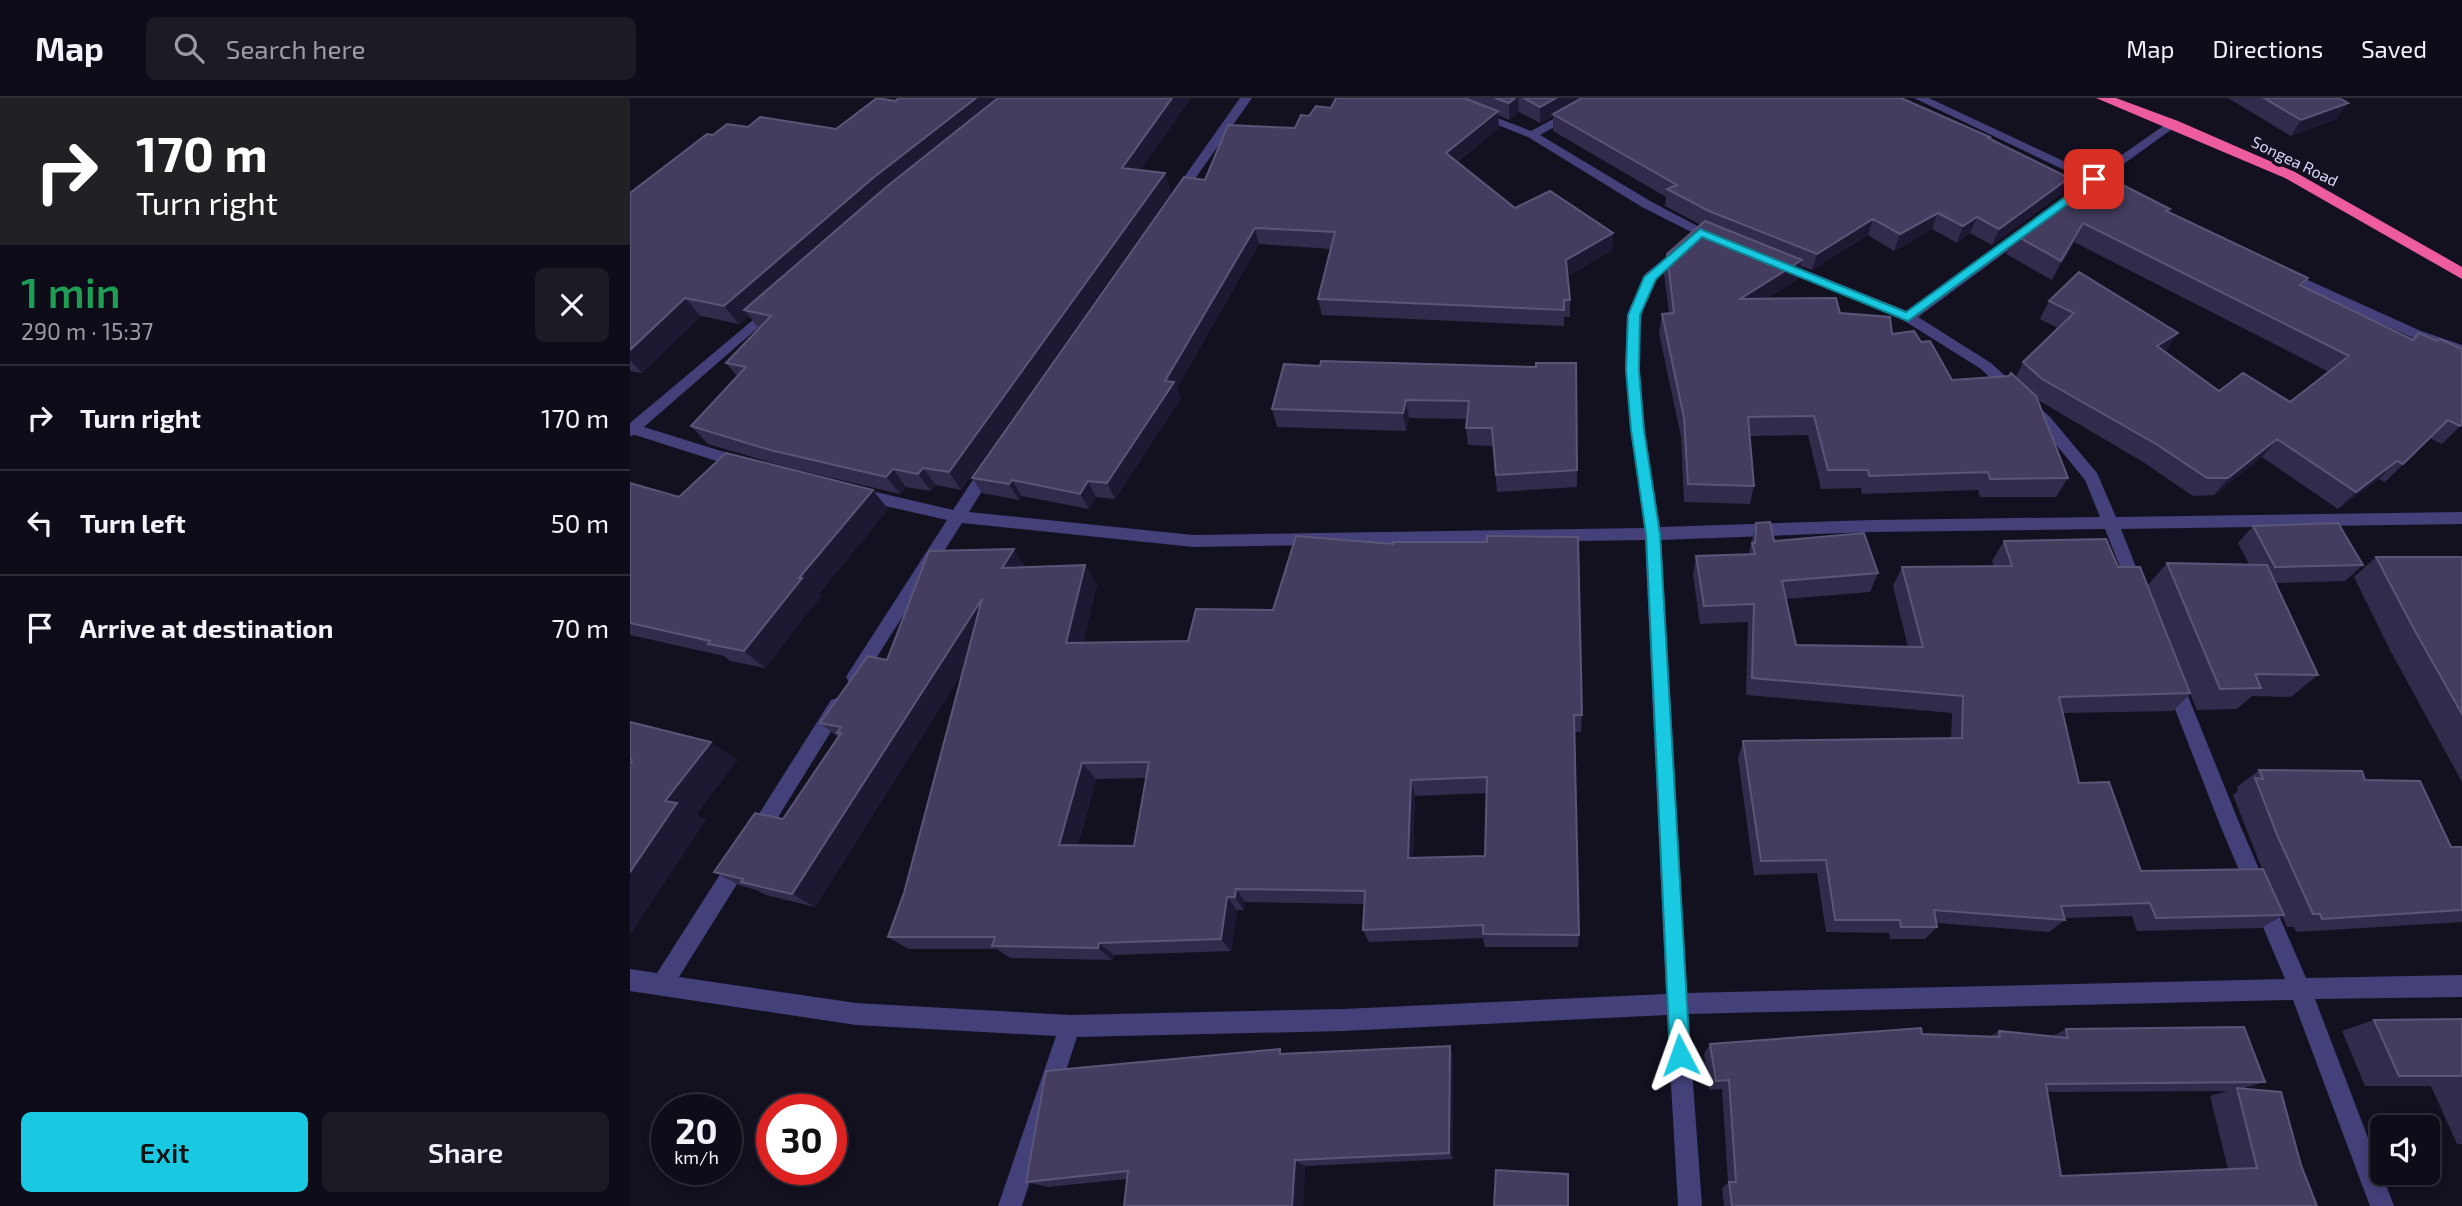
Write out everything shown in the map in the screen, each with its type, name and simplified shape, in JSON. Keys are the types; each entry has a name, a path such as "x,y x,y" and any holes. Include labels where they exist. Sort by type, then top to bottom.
{"highway":[{"name":"Songea Road","path":"2103,98 2174,124 2290,175 2462,274"}],"street":[{"path":"1165,212 1246,98"},
{"path":"1436,98 1532,135 1646,204 1700,233 1737,247"},
{"path":"1532,135 1600,98"},
{"path":"1920,98 2138,201"},
{"path":"2073,195 2174,124"},
{"path":"1908,317 2041,219"},
{"path":"1690,1206 1676,1004 1653,534 1637,430 1632,370 1634,315 1650,277 1700,233"},
{"path":"1761,257 1908,317 1986,366 2045,421 2092,477 2144,608"},
{"path":"2271,267 2416,334 2462,350"},
{"path":"631,430 784,297"},
{"path":"631,430 760,468"},
{"path":"662,985 955,516 994,460"},
{"path":"838,489 955,516 1061,530 1193,541 1653,534 1872,526 2462,518"},
{"path":"2168,668 2230,825 2300,989 2382,1206"},
{"path":"630,981 856,1014 1070,1026 1343,1020 1676,1004 2462,986"},
{"path":"1010,1206 1070,1026"}],"building":[{"path":"877,98 895,101 899,98 976,98 873,178 724,306 685,298 630,350 630,193 707,134 713,135 727,124 748,127 760,117 836,129"},
{"path":"998,98 1172,98 1122,168 1165,173 949,472 923,468 918,474 893,469 886,477 770,450 691,426 746,367 726,363 771,316 744,310 885,188"},
{"path":"1336,98 1464,98 1498,111 1446,153 1515,208 1550,191 1613,233 1566,260 1570,300 1564,300 1564,310 1318,299 1335,232 1255,228 1165,381 1174,382 1107,483 1088,481 1080,494 1012,480 1009,484 972,478 1184,177 1205,180 1228,125 1295,128 1301,115 1309,116 1316,106 1331,108"},
{"path":"1495,98 1515,98 1509,103"},
{"path":"1524,98 1556,98 1540,107"},
{"path":"1582,98 1901,98 1990,137 1988,138 2069,178 1999,229 1977,217 1963,226 1938,213 1900,234 1873,219 1817,254 1709,211 1667,189 1677,185 1553,114"},
{"path":"2264,98 2339,98 2348,103 2301,120"},
{"path":"2113,180 2170,209 2166,211 2308,278 2300,285 2413,340 2419,333 2462,349 2462,424 2460,426 2448,420 2403,464 2397,461 2356,492 2277,439 2228,478 2207,478 2156,444 2042,379 2023,362 2074,313 2049,301 2079,272 2178,333 2157,346 2219,391 2243,373 2290,402 2349,356 2083,223 2061,261 2015,235 2085,183 2098,189"},
{"path":"1705,221 1802,260 1740,299 1836,298 1840,313 1890,317 1892,334 1914,331 1921,342 1930,341 1952,380 2009,376 2011,373 2036,396 2068,478 1990,479 1988,472 1869,476 1868,470 1828,470 1814,416 1748,417 1754,486 1688,484 1684,418 1662,314 1674,313 1667,254"},
{"path":"1321,361 1536,367 1536,363 1576,363 1577,470 1496,475 1492,428 1466,428 1469,401 1406,400 1403,413 1272,409 1284,364 1320,366"},
{"path":"726,453 873,490 799,578 802,578 744,651 630,623 630,483 679,497"},
{"path":"1770,522 1774,541 1864,533 1878,573 1782,581 1796,645 1923,647 1902,567 2012,566 2004,541 2106,539 2118,567 2140,567 2190,693 2059,697 2079,783 2109,782 2141,871 2263,869 2284,915 2156,918 2150,903 2061,906 2065,920 1934,910 1937,927 1901,927 1900,920 1835,920 1826,860 1761,861 1743,741 1962,738 1963,696 1752,678 1754,604 1704,606 1696,556 1755,554 1752,543 1755,543 1756,523"},
{"path":"2338,523 2363,565 2275,567 2253,526"},
{"path":"1296,536 1393,544 1487,542 1487,536 1578,537 1582,715 1574,715 1579,935 1483,934 1483,925 1363,930 1365,891 1236,889 1235,897 1227,897 1221,939 1099,943 1098,948 992,946 995,937 888,937 904,893 982,599 792,894 741,882 743,879 714,872 755,813 783,819 841,733 837,733 841,727 820,723 868,656 887,660 929,551 1014,549 1002,568 1085,565 1066,643 1188,641 1196,609 1273,610","holes":["1149,762 1134,846 1059,845 1082,763","1487,777 1485,856 1408,858 1411,780"]},
{"path":"2376,557 2462,557 2462,714 2415,631"},
{"path":"2167,563 2267,565 2318,675 2255,674 2261,688 2220,689"},
{"path":"630,722 711,742 665,801 677,803 630,872 632,760"},
{"path":"2259,770 2362,771 2365,780 2420,781 2451,847 2462,847 2462,910 2322,919 2320,914 2313,914 2255,778 2263,779"},
{"path":"2462,1019 2462,1076 2399,1076 2374,1020"},
{"path":"2244,1027 2265,1082 2046,1084 2061,1176 2257,1168 2237,1088 2281,1092 2301,1165 2317,1206 1732,1206 1729,1182 1736,1182 1729,1080 1716,1081 1710,1044 1921,1028 1922,1034 2000,1037 1999,1031 2068,1038 2066,1029"},
{"path":"1450,1046 1449,1153 1295,1160 1292,1206 1124,1206 1128,1171 1026,1182 1046,1071 1280,1049 1280,1054"},
{"path":"1496,1170 1568,1174 1568,1206 1494,1206"}],"route":[{"path":"1680,1055 1653,534 1637,430 1632,370 1634,315 1650,277 1700,233 1908,317 2094,179"}]}
